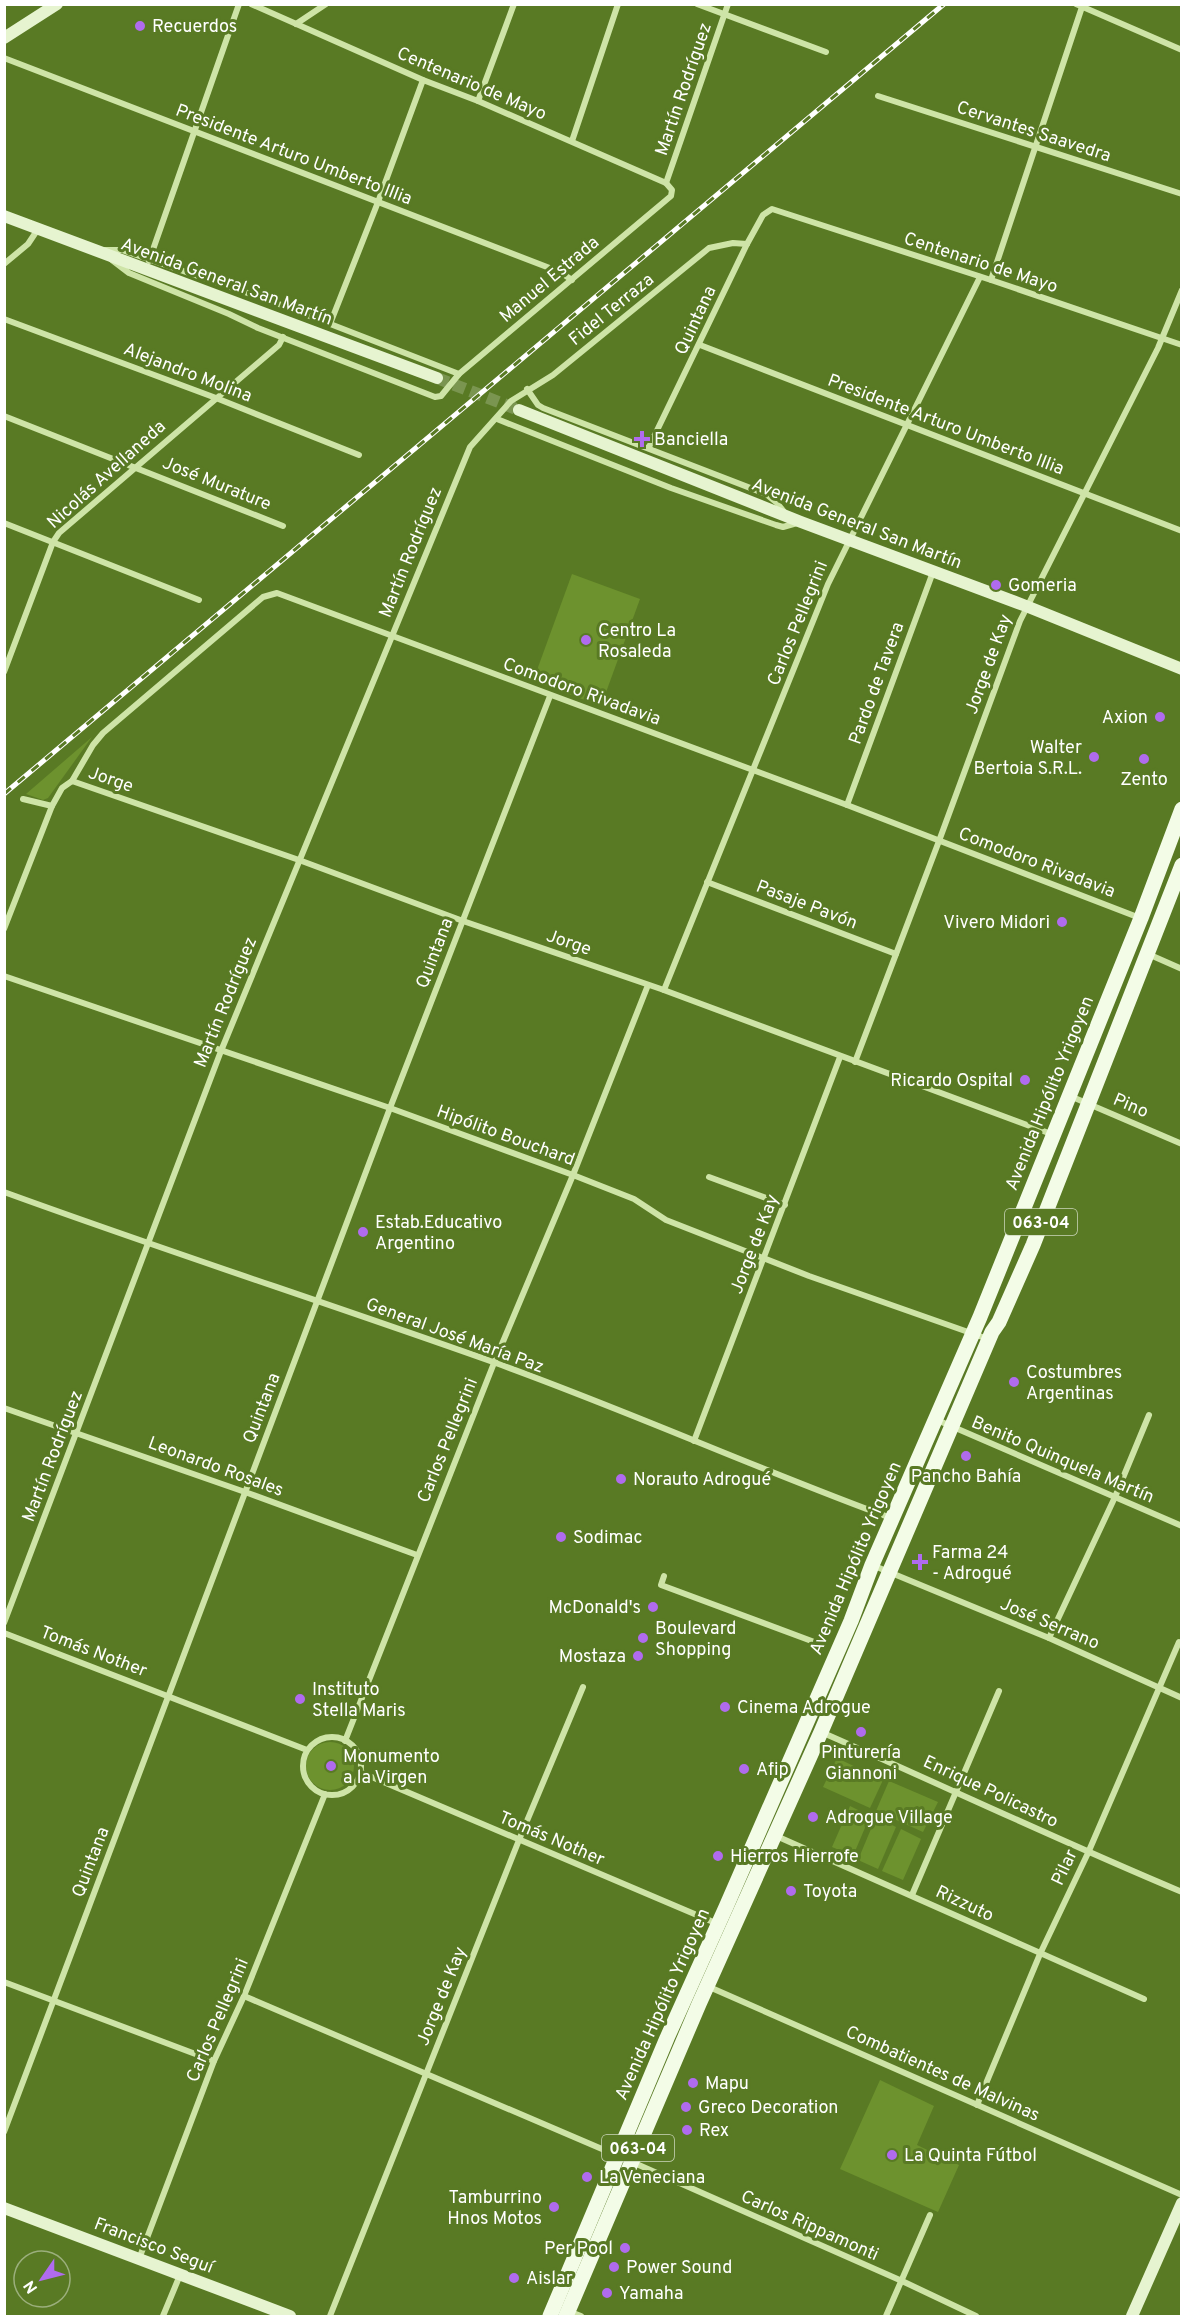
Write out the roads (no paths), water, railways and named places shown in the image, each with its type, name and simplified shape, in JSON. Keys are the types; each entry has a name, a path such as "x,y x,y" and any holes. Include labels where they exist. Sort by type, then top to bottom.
{"main road":[{"path":"4,38 57,4"},
{"name":"Avenida General San Martín","path":"4,216 101,253 148,265 437,378"},
{"name":"Avenida General San Martín","path":"519,410 801,522 1026,606 1182,669"},
{"name":"Avenida Hipólito Yrigoyen","path":"550,2316 693,1979 851,1621 872,1565 972,1334 1141,918 1182,809"},
{"name":"Avenida Hipólito Yrigoyen","path":"572,2315 632,2162 821,1732 888,1572 1033,1245 1182,865"},
{"path":"1132,2316 1182,2203"},
{"name":"Francisco Seguí","path":"4,2208 290,2316"}],"street":[{"path":"239,4 148,265 330,324 459,374"},
{"name":"Centenario de Mayo","path":"251,4 666,183"},
{"path":"296,24 326,4"},
{"path":"478,101 514,4"},
{"path":"572,141 618,4"},
{"path":"697,4 826,52"},
{"name":"Martín Rodríguez","path":"666,183 728,4"},
{"path":"992,280 1037,148 1080,5 1182,50"},
{"name":"Presidente Arturo Umberto Illia","path":"4,58 560,272 572,280"},
{"path":"330,324 423,80"},
{"name":"Cervantes Saavedra","path":"878,96 1182,194"},
{"name":"Manuel Estrada","path":"283,337 435,398 441,396 459,374 671,196 672,190 666,183"},
{"name":"Centenario de Mayo","path":"771,209 992,280 1182,345"},
{"name":"Quintana","path":"649,447 747,244 763,215 771,209"},
{"path":"4,264 28,244 38,229"},
{"name":"Fidel Terraza","path":"505,408 527,389 553,375 709,248 739,243 747,244"},
{"path":"101,253 129,273 283,337"},
{"name":"Carlos Pellegrini","path":"664,990 828,584 905,424 980,277"},
{"name":"Jorge de Kay","path":"855,1062 1026,606 1162,338 1182,290"},
{"name":"Alejandro Molina","path":"4,319 216,398 359,455"},
{"name":"Nicolás Avellaneda","path":"4,672 53,543 59,533 279,345 283,337"},
{"name":"Presidente Arturo Umberto Illia","path":"700,345 1182,531"},
{"path":"527,389 538,405 543,408 649,447 766,495 777,503 787,516"},
{"name":"Martín Rodríguez","path":"4,1623 221,1051 298,861 466,456 477,438 505,408"},
{"name":"José Murature","path":"4,416 284,526"},
{"path":"497,419 671,488 776,525 783,527 801,522"},
{"path":"4,523 199,600"},
{"name":"Pardo de Tavera","path":"847,805 933,572"},
{"name":"Comodoro Rivadavia","path":"4,928 52,806 62,788 72,782 93,745 103,734 267,595 283,593 392,637 847,805 1141,918"},
{"name":"Quintana","path":"4,2132 390,1108 550,696"},
{"name":"Jorge","path":"72,782 664,990 1054,1135"},
{"path":"23,799 52,806"},
{"name":"Pasaje Pavón","path":"707,882 896,954"},
{"path":"1147,953 1182,969"},
{"name":"Hipólito Bouchard","path":"4,976 390,1108 573,1175 634,1199 666,1220 809,1276 990,1339"},
{"name":"Carlos Pellegrini","path":"345,1741 417,1555 573,1175 648,985"},
{"name":"Jorge de Kay","path":"694,1441 840,1057"},
{"name":"Pino","path":"1069,1095 1182,1144"},
{"path":"709,1177 785,1205"},
{"name":"General José María Paz","path":"4,1191 147,1244 494,1363 819,1492 892,1518"},
{"name":"Leonardo Rosales","path":"4,1408 417,1555"},
{"path":"1049,1638 1115,1497 1149,1415"},
{"name":"Benito Quinquela Martín","path":"934,1419 1182,1526"},
{"name":"José Serrano","path":"872,1565 1049,1638 1182,1698"},
{"path":"664,1576 661,1584 817,1643"},
{"name":"Tomás Nother","path":"4,1633 307,1750"},
{"name":"Pilar","path":"977,2105 1179,1642"},
{"name":"Jorge de Kay","path":"330,2316 519,1840 583,1687"},
{"path":"912,1896 999,1691"},
{"name":"Enrique Policastro","path":"821,1732 957,1791 1088,1853 1182,1892"},
{"path":"329,1737 345,1741 358,1754 360,1772 351,1788 343,1793 325,1794 311,1787 303,1773 307,1750 320,1739 329,1737"},
{"name":"Tomás Nother","path":"360,1772 733,1930"},
{"name":"Carlos Pellegrini","path":"139,2259 214,2061 244,1996 325,1794"},
{"name":"Rizzuto","path":"774,1835 1144,1999"},
{"name":"Combatientes de Malvinas","path":"693,1979 1182,2195"},
{"path":"4,1982 214,2061"},
{"path":"244,1996 617,2156"},
{"name":"Carlos Rippamonti","path":"632,2162 976,2316"},
{"path":"886,2316 930,2216"},
{"path":"163,2316 180,2275"}],"tunnel":[{"path":"437,378 519,410"}],"railway":[{"path":"4,794 944,4"}],"place":[{"name":"Recuerdos","path":"140,26"},
{"name":"Banciella","path":"642,439"},
{"name":"Gomeria","path":"996,585"},
{"name":"Centro La Rosaleda","path":"586,640"},
{"name":"Axion","path":"1160,717"},
{"name":"Walter Bertoia S.R.L.","path":"1094,757"},
{"name":"Zento","path":"1144,759"},
{"name":"Vivero Midori","path":"1062,922"},
{"name":"Ricardo Ospital","path":"1025,1080"},
{"name":"Estab.Educativo Argentino","path":"363,1232"},
{"name":"Costumbres Argentinas","path":"1014,1382"},
{"name":"Pancho Bahía","path":"966,1456"},
{"name":"Norauto Adrogué","path":"621,1479"},
{"name":"Sodimac","path":"561,1537"},
{"name":"Farma 24 - Adrogué","path":"920,1562"},
{"name":"McDonald's","path":"653,1607"},
{"name":"Boulevard Shopping","path":"643,1638"},
{"name":"Mostaza","path":"638,1656"},
{"name":"Instituto Stella Maris","path":"300,1699"},
{"name":"Cinema Adrogue","path":"725,1707"},
{"name":"Pinturería Giannoni","path":"861,1732"},
{"name":"Monumento a la Virgen","path":"331,1766"},
{"name":"Afip","path":"744,1769"},
{"name":"Adrogue Village","path":"813,1817"},
{"name":"Hierros Hierrofe","path":"718,1856"},
{"name":"Toyota","path":"791,1891"},
{"name":"Mapu","path":"693,2083"},
{"name":"Greco Decoration","path":"686,2107"},
{"name":"Rex","path":"687,2130"},
{"name":"La Quinta Fútbol","path":"892,2155"},
{"name":"La Veneciana","path":"587,2177"},
{"name":"Tamburrino Hnos Motos","path":"554,2207"},
{"name":"Per Pool","path":"625,2248"},
{"name":"Power Sound","path":"614,2267"},
{"name":"Aislar","path":"514,2278"},
{"name":"Yamaha","path":"607,2293"}]}
